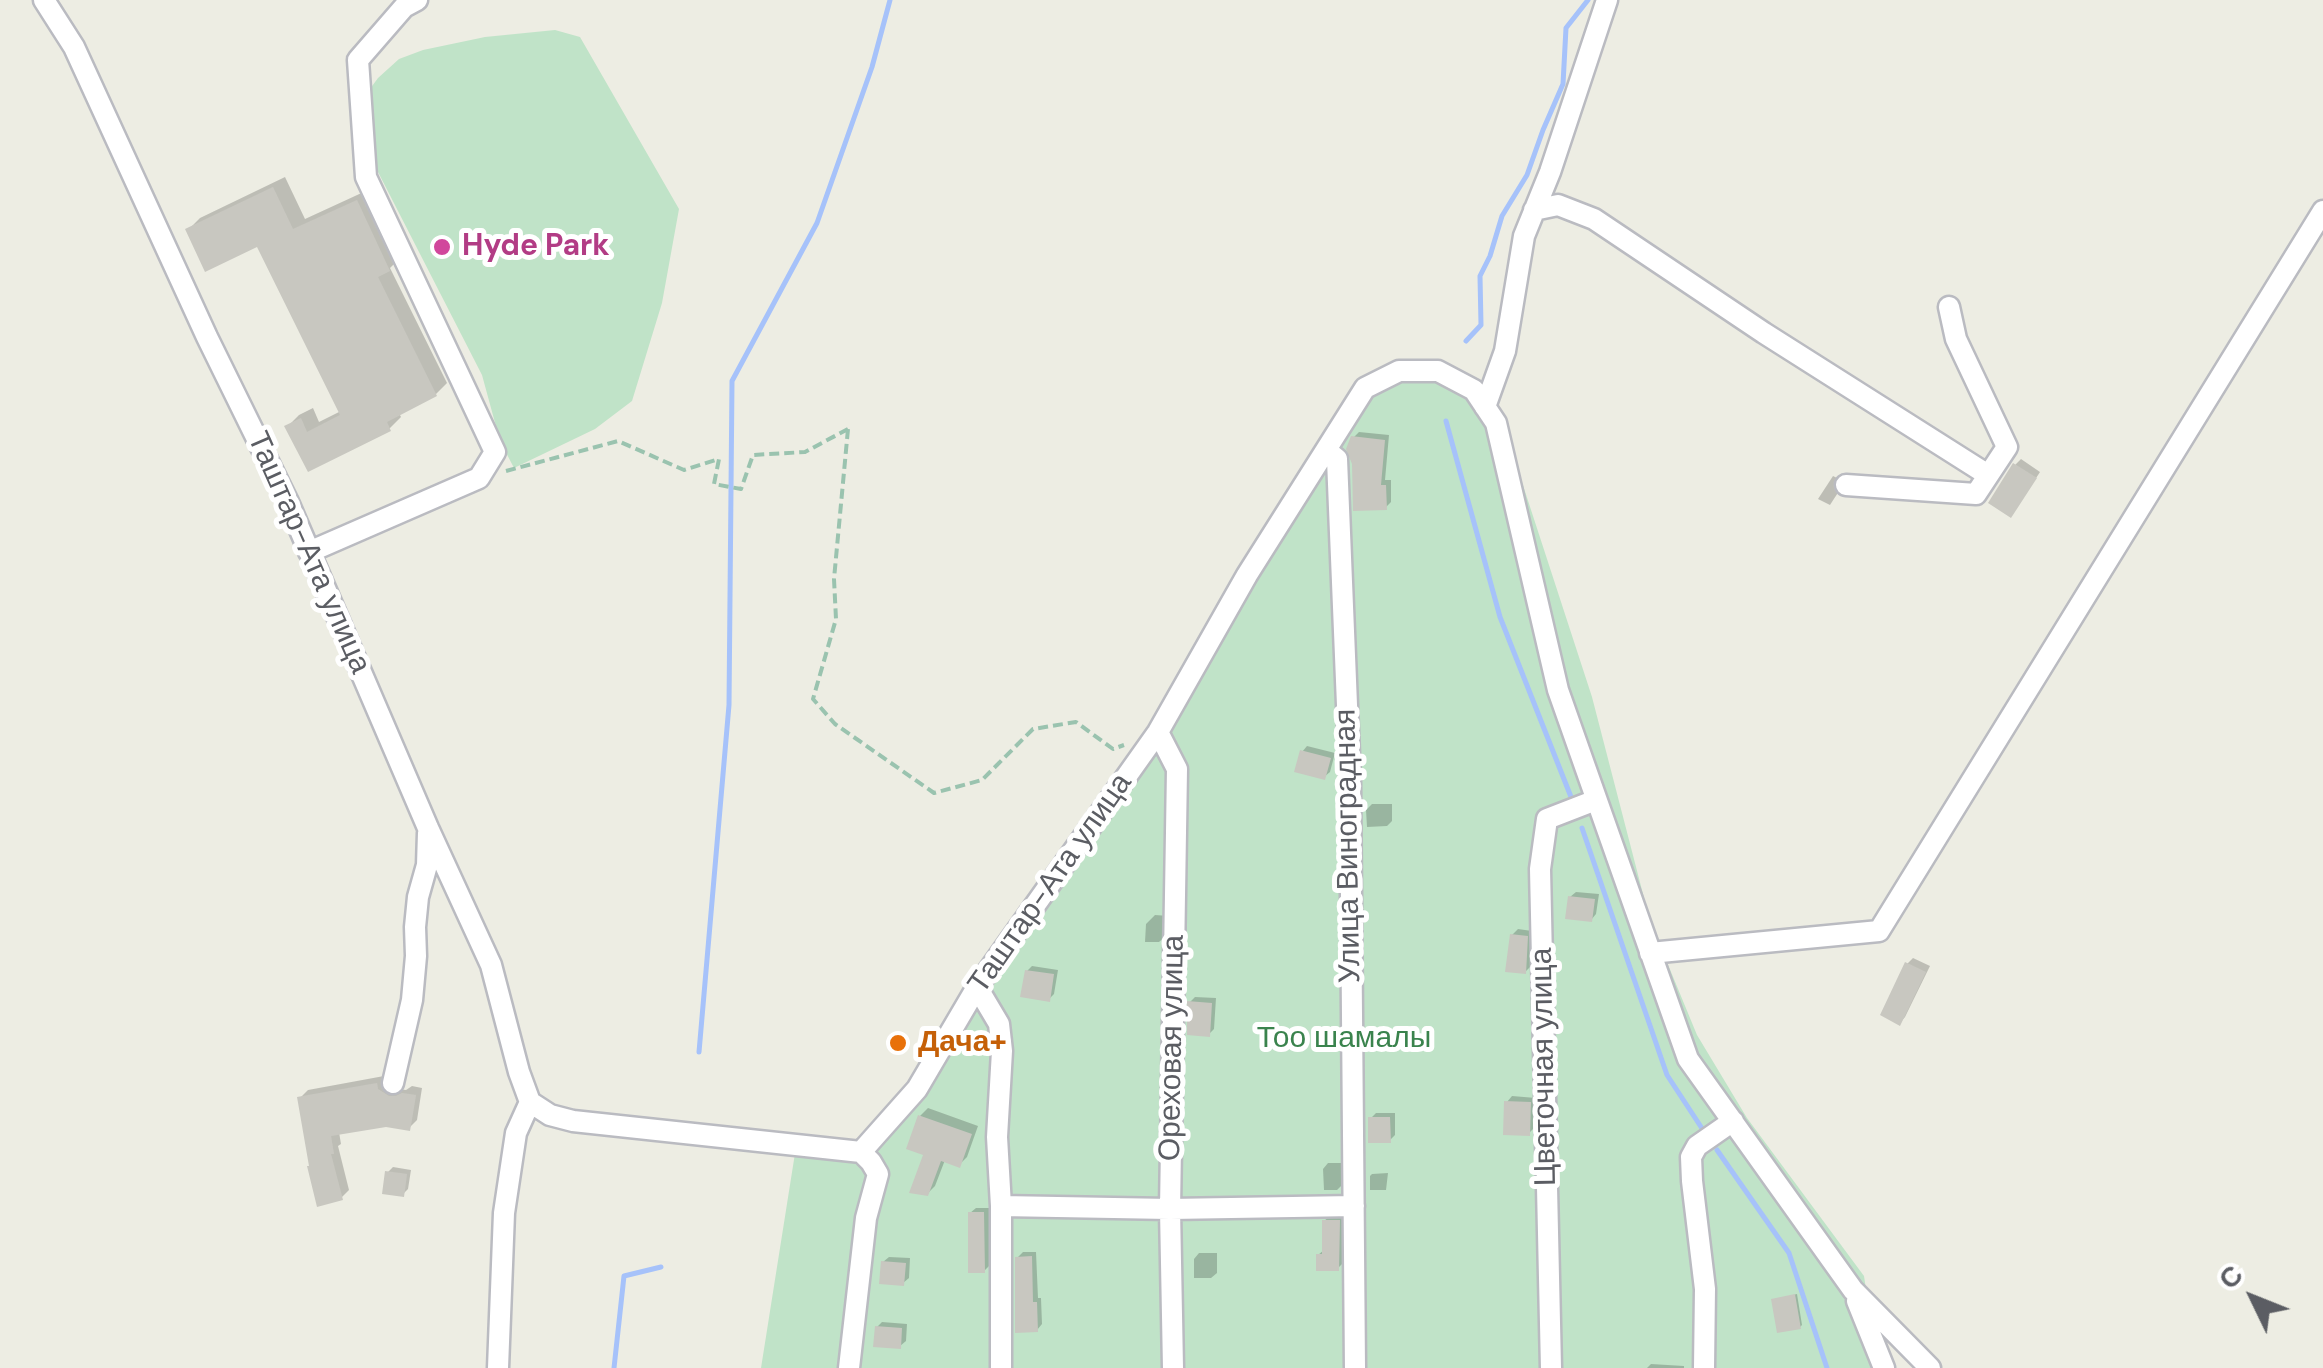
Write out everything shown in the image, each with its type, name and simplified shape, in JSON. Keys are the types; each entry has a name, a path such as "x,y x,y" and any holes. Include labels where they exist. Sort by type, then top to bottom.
{"street":[{"name":"Таштар-Ата улица","path":"44,0 74,46 288,502 490,965 518,1072 530,1102"},
{"path":"310,552 479,478 495,452 366,177 358,60 404,7 416,0"},
{"path":"1485,407 1504,351 1524,236 1550,172 1607,0"},
{"path":"1534,210 1558,205 1594,219 1988,476"},
{"path":"1650,953 1879,930 2323,211"},
{"path":"1846,485 1976,494 2006,447 1956,339 1950,307"},
{"name":"Таштар-Ата улица","path":"861,1152 917,1089 977,987 1158,732 1247,575 1366,388 1399,371 1438,371 1474,390 1496,423 1558,690 1688,1059 1852,1290"},
{"name":"Улица Виноградная","path":"1326,450 1337,459 1350,780 1356,1368"},
{"name":"Ореховая улица","path":"1158,732 1177,770 1170,1209 1174,1368"},
{"name":"Цветочная улица","path":"1551,1368 1540,868 1547,819 1596,800"},
{"path":"393,1083 412,1000 415,927 427,865 428,828"},
{"path":"977,987 999,1024 1002,1051 997,1137 1000,1368"},
{"path":"498,1368 504,1213 516,1133 530,1102 573,1121 861,1152 878,1174 866,1218 849,1368"},
{"path":"1704,1368 1705,1290 1691,1157 1697,1146 1733,1121"},
{"path":"1000,1206 1354,1206"},
{"path":"1852,1290 1884,1368"},
{"path":"1852,1290 1930,1368"}],"path":[{"path":"479,478 618,441 684,470 719,459 714,484 741,489 754,455 805,452 848,430 834,580 836,619 813,699 835,724 934,793 982,780 1033,729 1076,722 1113,749 1128,744"}],"green space":[{"path":"555,30 580,37 679,209 662,303 632,401 595,429 514,468 500,441 482,375 377,170 366,113 367,93 399,59 423,50 485,37"},
{"name":"Тоо шамалы","path":"1438,371 1496,423 1518,470 1592,697 1650,921 1697,1035 1747,1118 1864,1276 1878,1368 761,1368 796,1147 861,1152 1158,732 1365,388"}],"building":[{"path":"273,187 293,229 357,200 390,271 378,277 437,396 387,422 391,431 308,472 284,426 301,418 307,432 340,415 257,247 205,272 185,229"},
{"path":"1351,436 1385,440 1381,485 1386,485 1387,510 1353,511 1352,464 1346,449"},
{"path":"2013,463 2037,478 2011,518 1988,503"},
{"path":"1300,750 1331,758 1325,780 1294,772"},
{"path":"1568,896 1595,899 1592,922 1565,919"},
{"path":"1510,934 1528,936 1526,974 1505,972"},
{"path":"1905,962 1926,972 1900,1026 1880,1015"},
{"path":"1025,970 1054,974 1050,1002 1020,997"},
{"path":"1187,1001 1212,1003 1210,1037 1187,1035"},
{"path":"377,1083 378,1089 389,1096 416,1095 410,1131 386,1127 331,1136 331,1154 343,1200 317,1207 297,1097"},
{"path":"1504,1101 1531,1102 1530,1136 1503,1135"},
{"path":"918,1115 972,1134 960,1168 941,1161 928,1196 909,1193 923,1155 906,1149"},
{"path":"1368,1117 1390,1117 1391,1143 1368,1143"},
{"path":"385,1171 407,1174 404,1197 382,1194"},
{"path":"968,1212 984,1212 985,1273 968,1273"},
{"path":"1322,1220 1340,1220 1339,1271 1316,1271 1316,1254 1322,1254"},
{"path":"1032,1256 1038,1332 1015,1333 1015,1257"},
{"path":"881,1261 906,1263 904,1286 879,1284"},
{"path":"1795,1294 1801,1329 1777,1333 1771,1299"},
{"path":"875,1326 902,1328 901,1349 873,1347"}],"waterway":[{"path":"699,1052 729,705 732,381 817,223 872,67 890,0"},
{"path":"1466,341 1481,325 1480,276 1502,216 1527,175 1563,84 1566,28 1588,0"},
{"path":"1446,421 1500,617 1573,802"},
{"path":"1582,828 1667,1075 1705,1133"},
{"path":"1717,1150 1789,1253 1827,1368"},
{"path":"614,1368 624,1276 661,1267"}],"place":[{"name":"Hyde Park","path":"442,247"},
{"name":"Дача+","path":"898,1043"}]}
